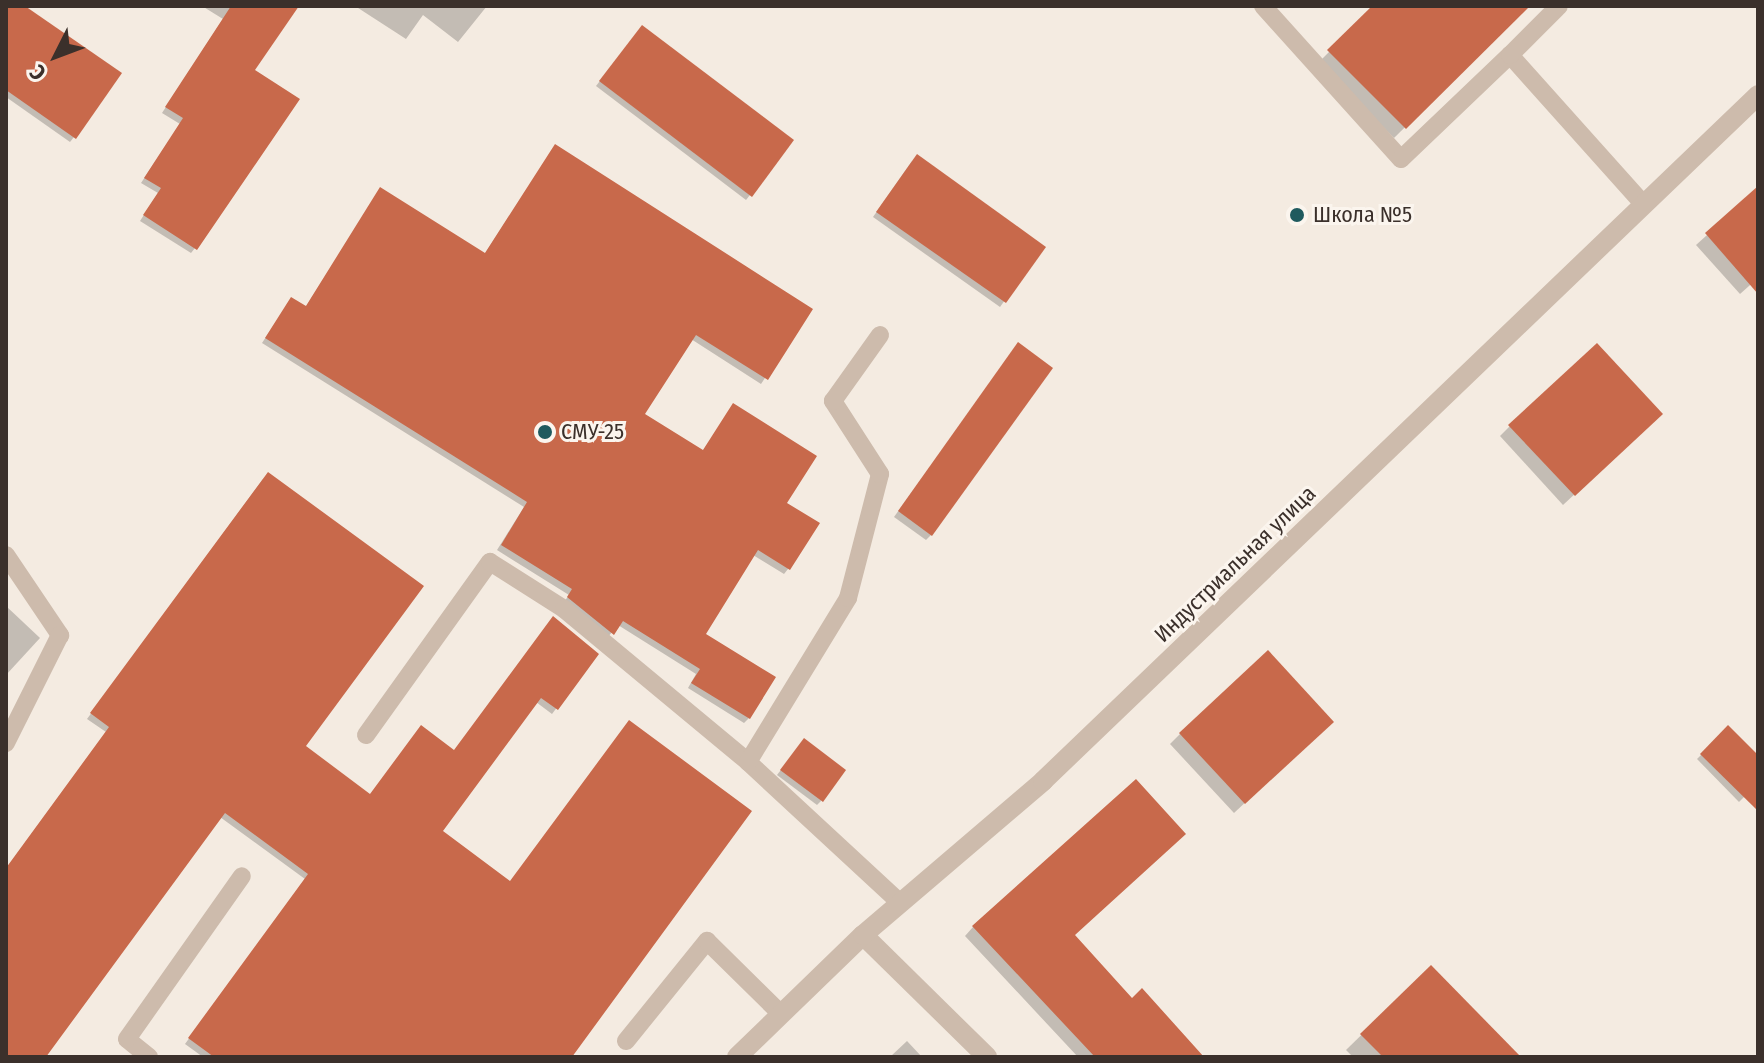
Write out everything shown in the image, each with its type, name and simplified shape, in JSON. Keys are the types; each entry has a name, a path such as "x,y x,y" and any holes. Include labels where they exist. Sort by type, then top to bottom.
{"street":[{"name":"Индустриальная улица","path":"737,1057 899,902 1043,781 1758,95"},
{"path":"863,935 987,1057"}],"lane":[{"path":"1263,6 1401,159 1559,6"},
{"path":"1510,55 1644,205"},
{"path":"748,762 848,598 880,474 833,401 880,335"},
{"path":"6,555 60,635 6,743"},
{"path":"366,735 490,562 564,609 748,762 899,902"},
{"path":"149,1057 127,1039 242,876"},
{"path":"626,1041 707,941 781,1014"}],"building":[{"path":"6,6 25,6 122,73 76,139 6,90"},
{"path":"231,6 299,6 255,70 300,99 197,250 143,215 161,188 144,178 183,118 165,107"},
{"path":"1372,6 1530,6 1406,129 1327,50"},
{"path":"642,25 794,140 752,197 599,81"},
{"name":"СМУ-25","path":"555,144 813,309 768,380 696,335 645,414 703,450 733,403 817,456 787,503 820,523 790,570 758,550 706,634 776,677 750,719 691,683 700,669 623,621 614,635 567,597 572,589 501,545 527,502 265,338 291,297 306,306 380,187 485,253"},
{"path":"917,154 1046,247 1006,303 876,212"},
{"path":"1758,186 1758,294 1705,233"},
{"path":"1018,342 1053,368 932,536 898,511"},
{"path":"1597,343 1663,414 1575,496 1508,425"},
{"path":"268,472 424,586 306,746 370,794 421,725 454,750 553,616 599,654 558,710 541,698 443,831 510,881 629,720 752,811 572,1057 214,1057 188,1038 308,874 225,813 46,1057 6,1057 6,868 109,727 90,713"},
{"path":"1268,650 1334,722 1245,804 1179,733"},
{"path":"1728,725 1758,755 1758,811 1700,754"},
{"path":"804,738 846,770 823,802 780,770"},
{"path":"1136,779 1186,834 1075,935 1132,998 1142,988 1204,1057 1095,1057 972,926"},
{"path":"1431,965 1521,1057 1383,1057 1360,1034"}],"place":[{"name":"Школа №5","path":"1297,215"},
{"name":"СМУ-25","path":"545,432"}]}
